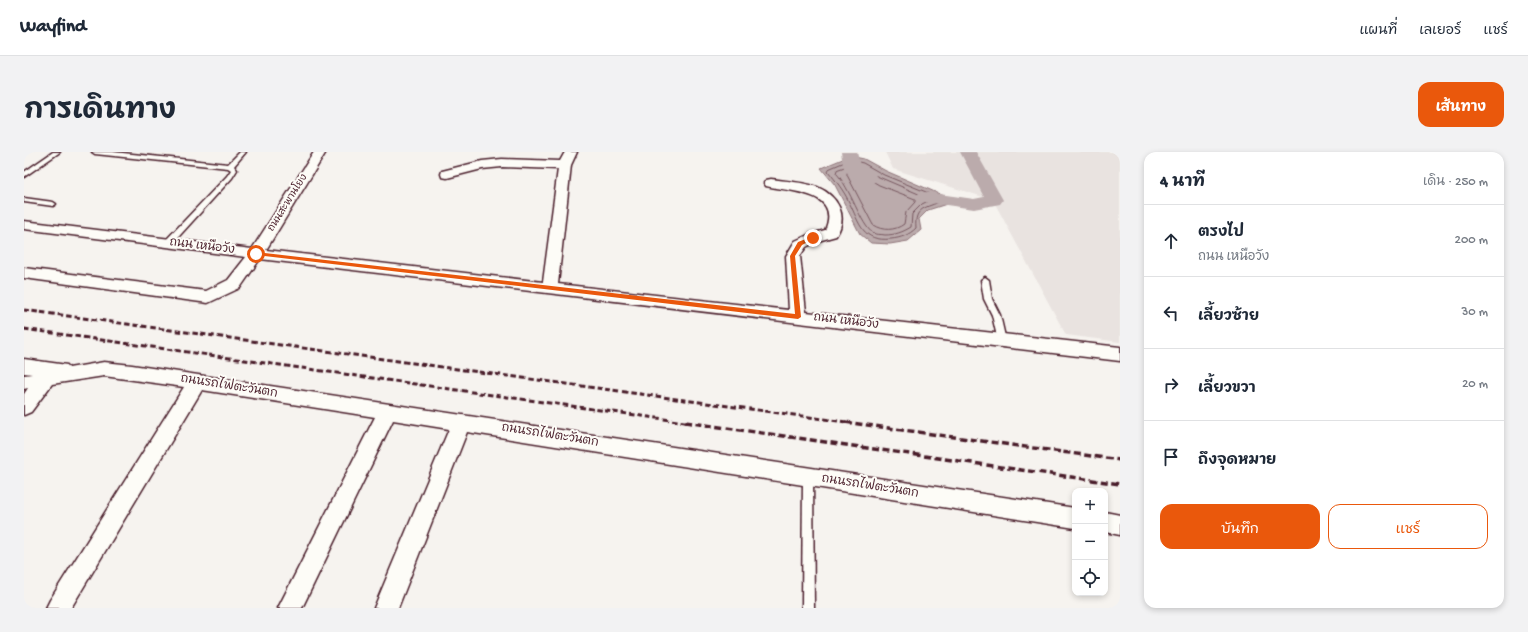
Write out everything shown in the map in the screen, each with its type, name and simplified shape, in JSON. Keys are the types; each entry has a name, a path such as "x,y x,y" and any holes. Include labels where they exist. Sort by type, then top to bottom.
{"street":[{"name":"ถนนสะพานโยง","path":"24,273 208,296 234,284 256,254 320,152"},
{"path":"447,174 482,165 568,158 550,288"},
{"path":"771,183 812,190 826,198 832,208 836,221 831,233 813,238 800,244 793,256 798,317"},
{"name":"ถนน เหนือวัง","path":"24,225 256,254 1120,354"},
{"path":"24,366 81,372"},
{"name":"ถนนรถไฟตะวันตก","path":"24,382 104,369 461,422 808,478 1072,518"},
{"path":"24,407 47,378"},
{"path":"58,608 197,382"},
{"path":"290,608 388,411"},
{"path":"386,608 461,422"},
{"path":"1108,523 1120,525"}],"lane":[{"path":"24,175 57,152"},
{"path":"95,152 230,166 234,170 168,243"},
{"path":"230,166 243,152"},
{"path":"24,200 53,204"},
{"path":"985,280 988,299 996,315 1002,341"},
{"path":"808,478 808,608"}],"shaded area":[{"path":"885,152 1120,152 1120,342 1066,335 993,200 893,169"}],"water":[{"path":"850,156 864,159 886,171 956,201 928,210 919,219 921,230 908,241 890,244 871,243 860,234 835,185 821,168"}],"waterway":[{"path":"849,152 852,168 869,178"},
{"path":"925,197 974,204 994,200 968,152"}],"railway":[{"path":"24,310 853,423"},
{"path":"24,329 692,423"},
{"path":"685,422 1120,484"},
{"path":"845,422 1120,460"}],"route":[{"path":"256,254 798,317 793,256 800,244 813,238"}]}
